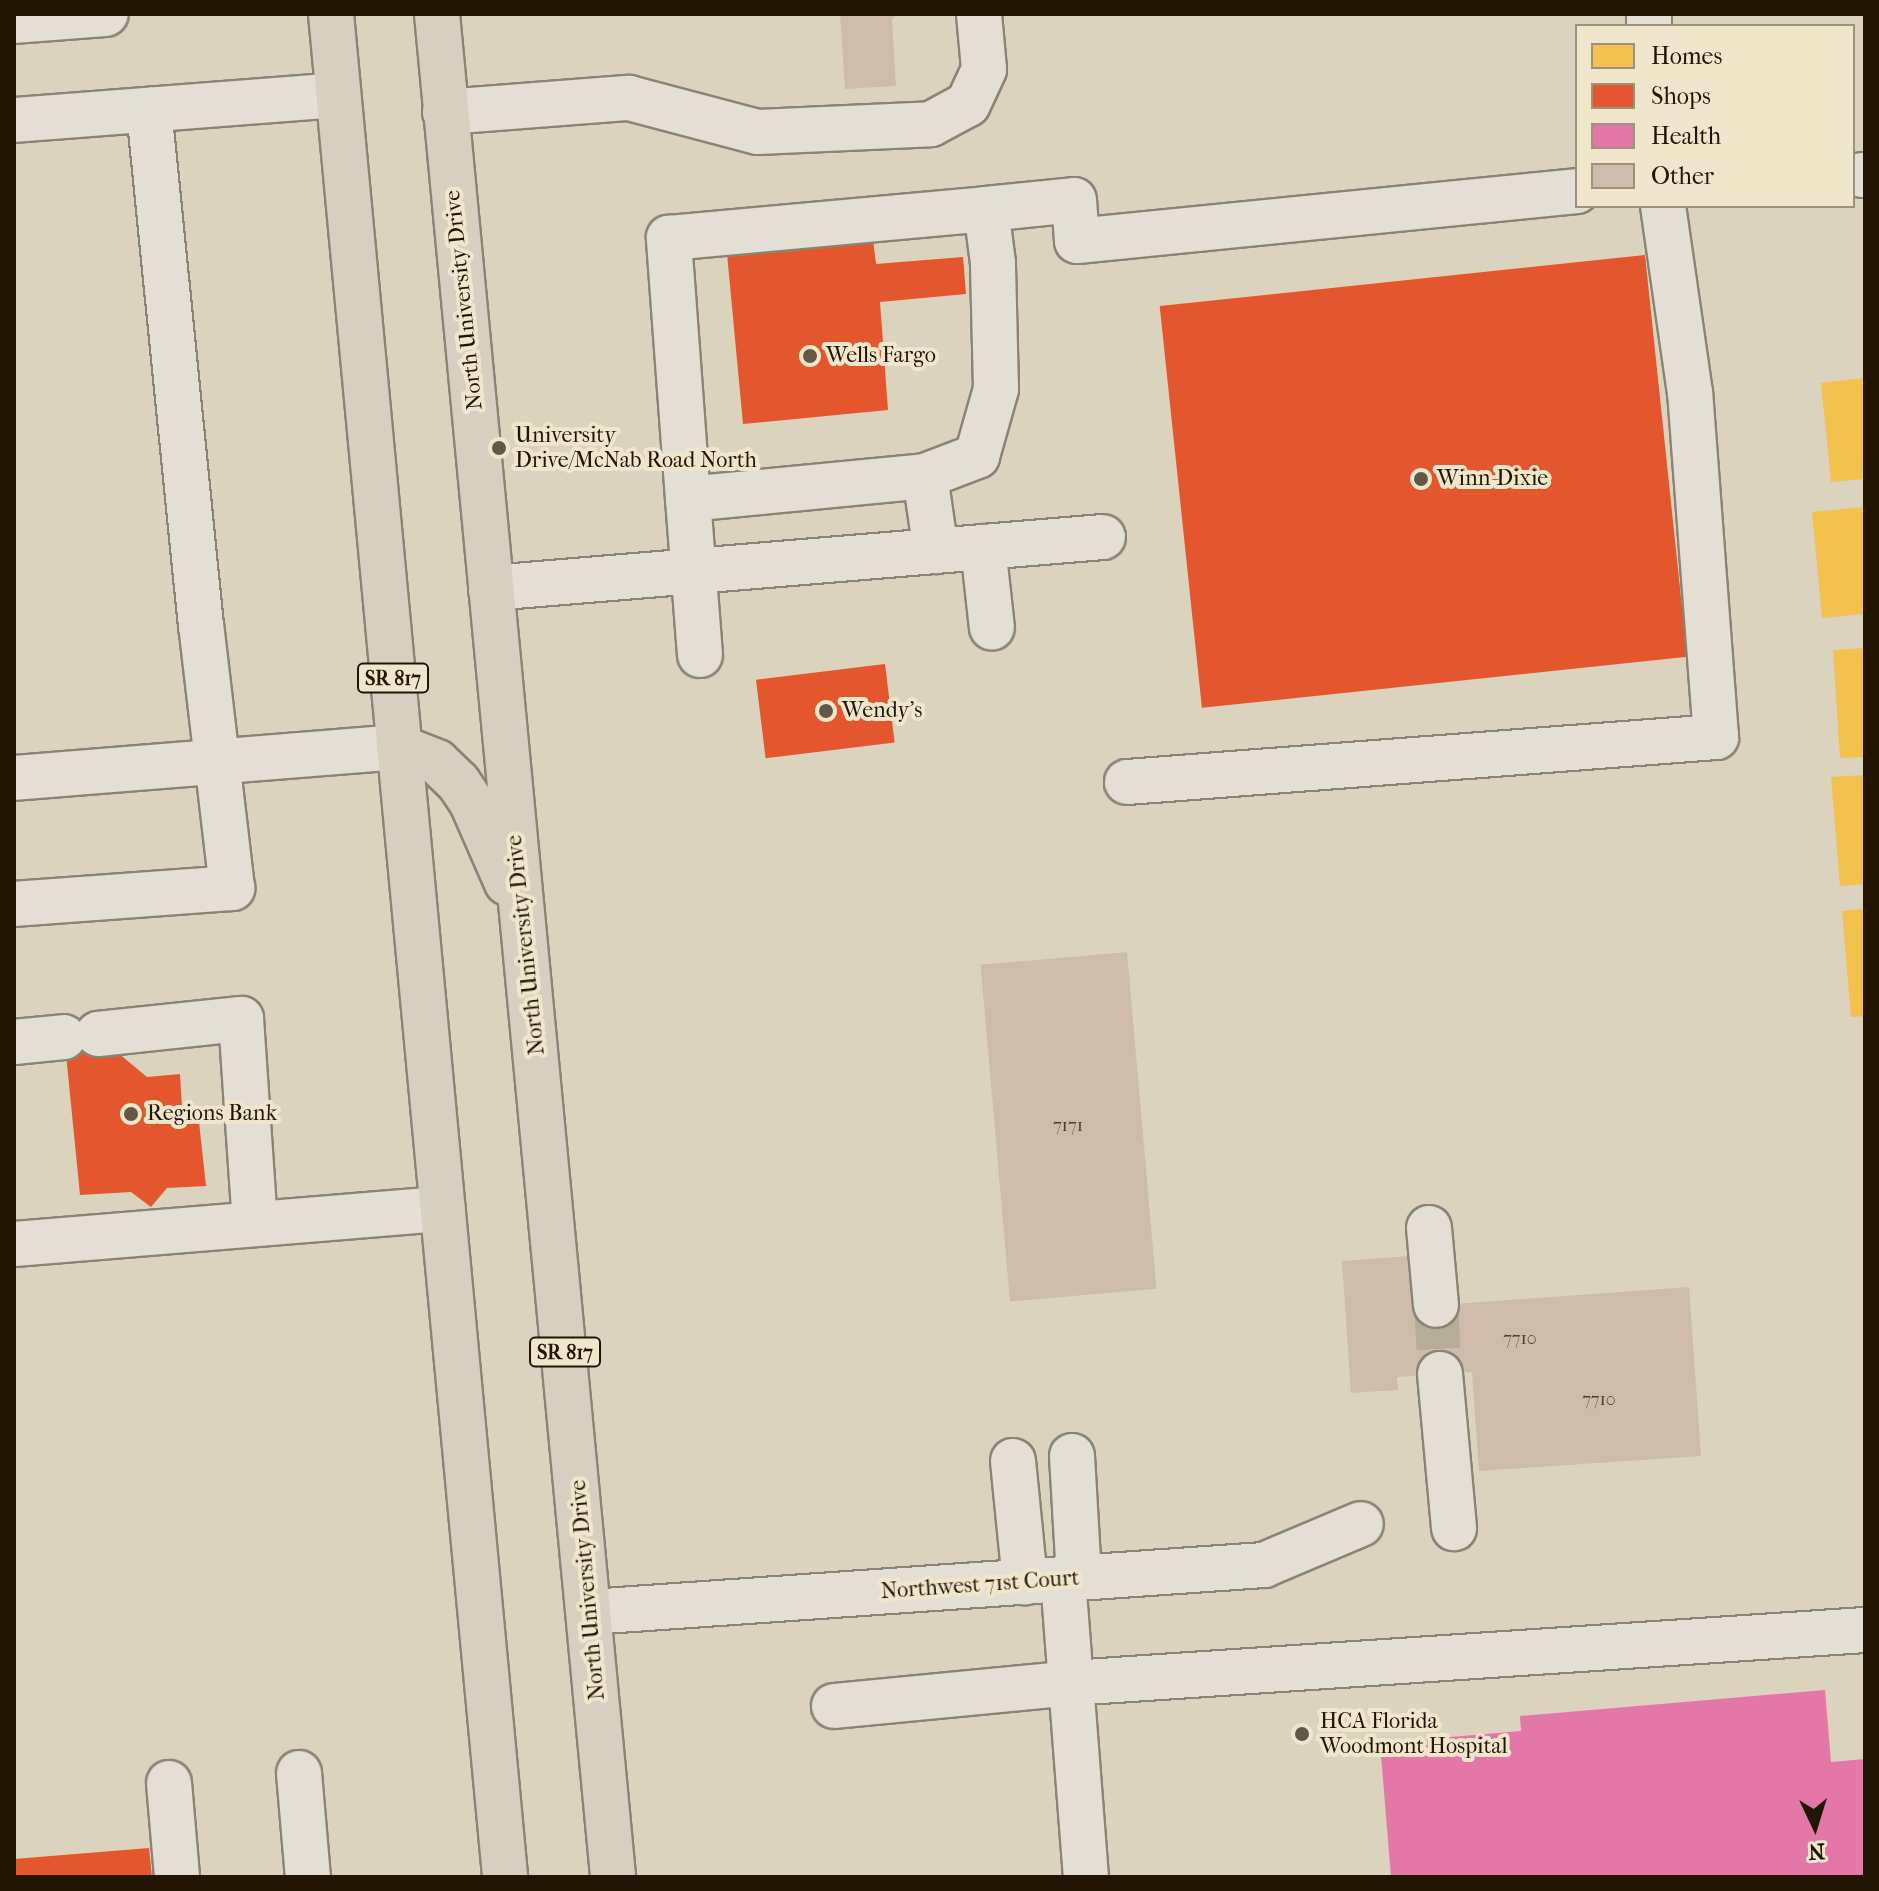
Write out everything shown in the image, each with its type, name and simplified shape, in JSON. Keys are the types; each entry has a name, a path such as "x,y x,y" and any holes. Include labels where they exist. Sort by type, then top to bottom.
{"main road":[{"name":"SR 817","path":"331,14 505,1877"},
{"name":"North University Drive","path":"437,14 613,1877"},
{"path":"399,747 437,762 458,782 472,803 523,922"}],"street":[{"path":"14,21 106,14"},
{"path":"445,112 629,98 758,132 931,124 968,104 984,69 979,14"},
{"path":"14,120 338,95"},
{"path":"14,904 232,888 149,110"},
{"path":"700,655 669,238 1074,200 1077,241 1575,191"},
{"path":"1127,782 1716,737 1690,393 1663,208"},
{"path":"688,499 925,476 977,456 996,389 993,263 986,209"},
{"path":"925,476 936,551"},
{"path":"491,588 1103,537"},
{"path":"983,547 992,628"},
{"path":"14,778 399,747"},
{"path":"14,1042 241,1019 255,1224"},
{"path":"14,1244 443,1209"},
{"path":"1429,1228 1436,1305"},
{"path":"1440,1374 1454,1528"},
{"path":"1056,1580 1072,1456"},
{"path":"1013,1461 1056,1580 1071,1683 1086,1877"},
{"name":"Northwest 71st Court","path":"590,1612 1264,1565 1361,1524"},
{"path":"834,1706 1071,1683 1865,1630"},
{"path":"299,1773 308,1877"},
{"path":"169,1783 177,1877"}],"building: Homes":[{"path":"1865,378 1865,479 1831,482 1821,383"},
{"path":"1865,507 1865,614 1822,618 1812,512"},
{"path":"1865,648 1865,757 1840,758 1833,650"},
{"path":"1865,775 1865,884 1840,886 1831,777"},
{"path":"1865,909 1865,1016 1851,1017 1842,911"}],"building: Shops":[{"name":"Wells Fargo","path":"872,230 876,264 963,257 966,294 880,302 888,410 743,424 726,243"},
{"name":"Winn-Dixie","path":"1645,255 1687,657 1202,708 1160,306"},
{"name":"Wendy's","path":"885,664 895,742 766,758 756,680"},
{"name":"Regions Bank","path":"82,1023 147,1077 180,1074 182,1107 199,1122 206,1186 167,1188 151,1207 131,1192 80,1195 63,1024"},
{"path":"149,1848 152,1877 14,1877 14,1859"}],"building: Health":[{"path":"1825,1690 1831,1762 1865,1759 1865,1877 1391,1877 1380,1743 1521,1731 1520,1716"}],"building: Other":[{"path":"840,14 897,14 892,19 896,86 845,89"},
{"path":"1127,952 1156,1289 1010,1302 981,965"},
{"path":"1423,1255 1427,1306 1689,1287 1701,1456 1479,1471 1472,1372 1397,1377 1398,1390 1351,1393 1342,1261"}],"tunnel":[{"path":"1436,1305 1440,1374"}],"place":[{"name":"Wells Fargo","path":"810,356"},
{"name":"University Drive/McNab Road North","path":"499,448"},
{"name":"Winn-Dixie","path":"1421,479"},
{"name":"Wendy's","path":"826,711"},
{"name":"Regions Bank","path":"131,1114"},
{"name":"HCA Florida Woodmont Hospital","path":"1302,1734"}]}
